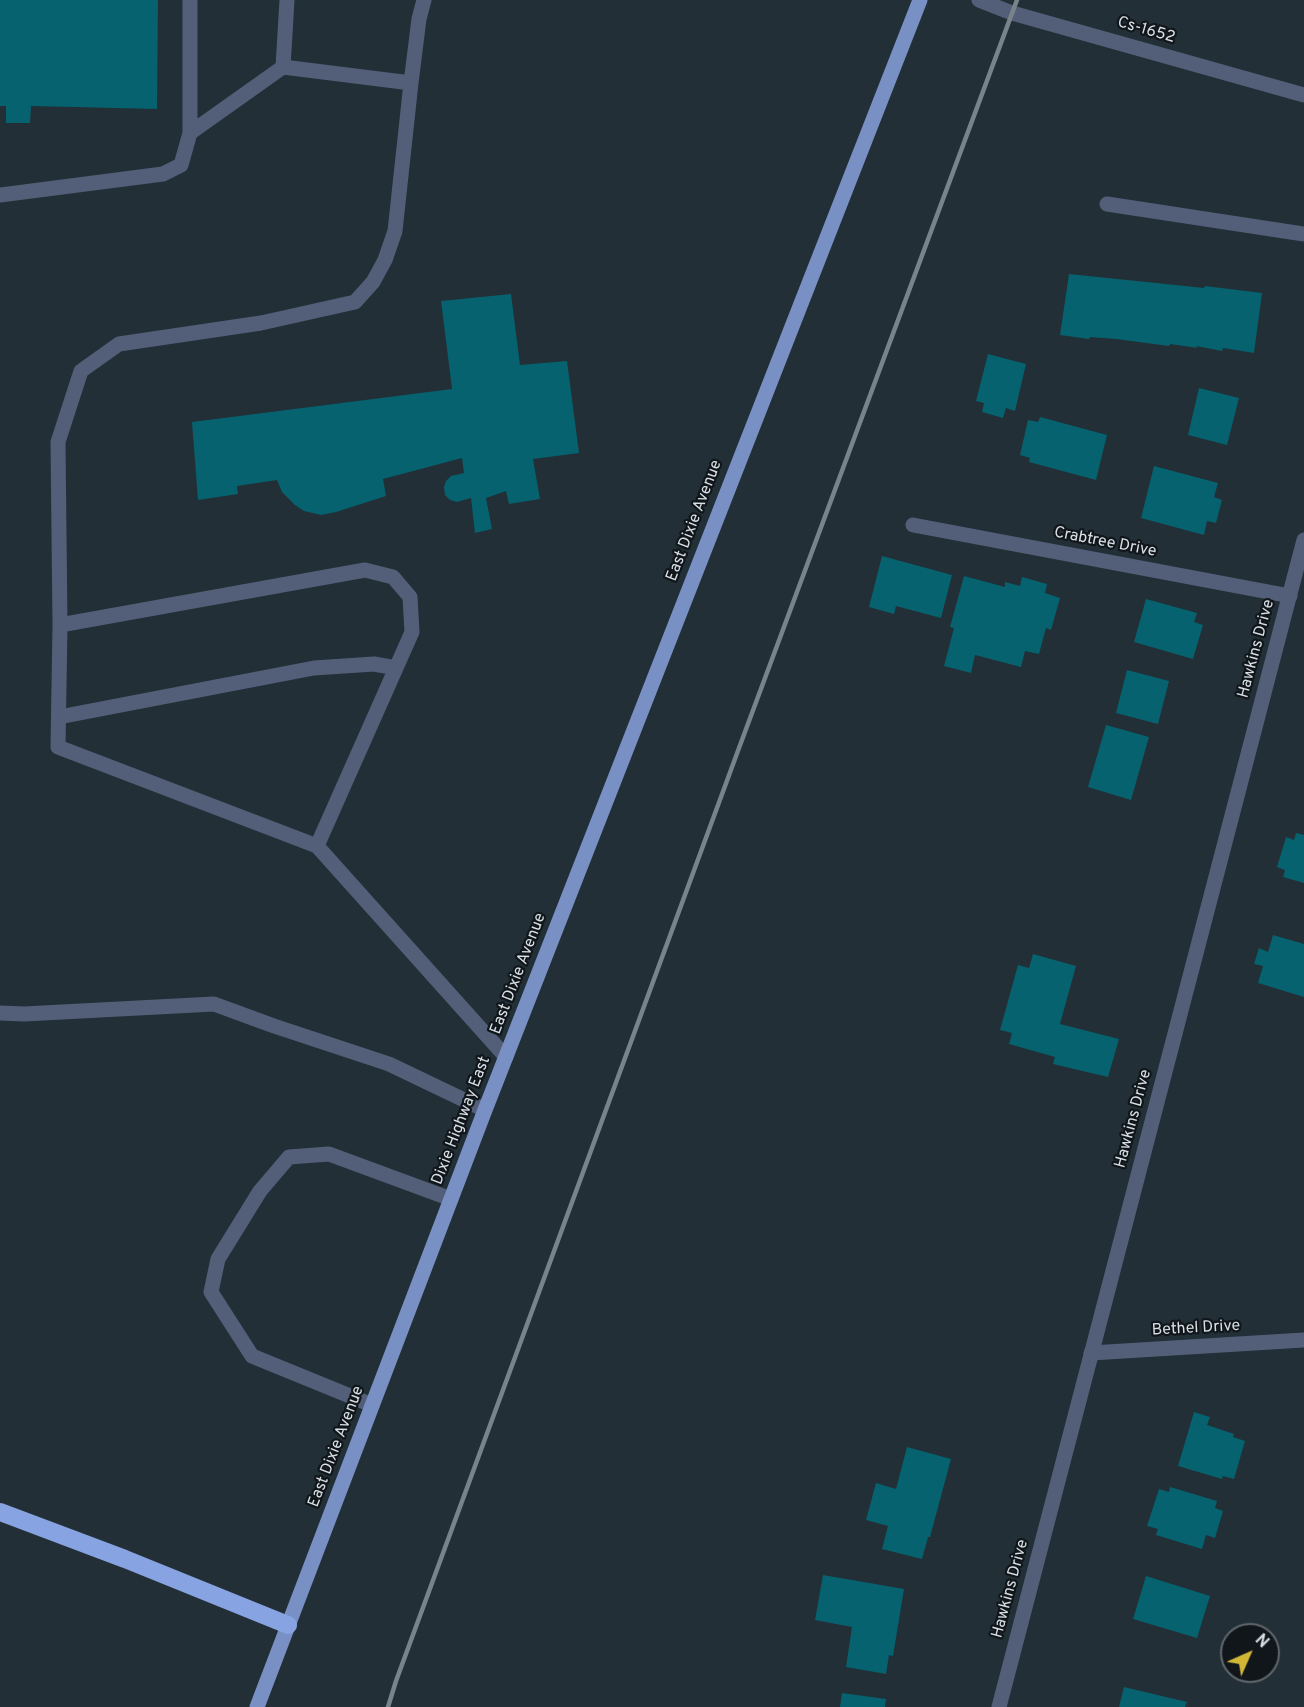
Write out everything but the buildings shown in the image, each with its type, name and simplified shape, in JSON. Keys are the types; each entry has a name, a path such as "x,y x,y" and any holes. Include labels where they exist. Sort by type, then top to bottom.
{"highway":[{"path":"0,1512 125,1559 288,1625"}],"main road":[{"name":"East Dixie Avenue","path":"506,1056 920,0"},
{"name":"Dixie Highway East","path":"451,1199 506,1056"},
{"name":"East Dixie Avenue","path":"257,1707 451,1199"}],"street":[{"path":"0,195 163,174 181,165 190,133 190,0"},
{"path":"283,67 287,0"},
{"path":"424,0 419,19 395,231 385,260 373,282 355,302 261,323 119,344 81,371 58,442 60,625 58,747 317,846 506,1056"},
{"name":"Cs-1652","path":"979,0 1012,12 1304,94"},
{"path":"190,133 283,67 411,83"},
{"path":"1107,204 1304,234"},
{"name":"Crabtree Drive","path":"913,525 1290,596"},
{"name":"Hawkins Drive","path":"999,1707 1304,540"},
{"path":"60,625 365,570 393,577 410,597 412,632 317,846"},
{"path":"59,717 314,668 374,664 396,668"},
{"path":"0,1013 24,1014 214,1004 389,1064 485,1110"},
{"path":"372,1405 252,1356 211,1292 218,1259 260,1191 289,1157 329,1154 451,1199"},
{"name":"Bethel Drive","path":"1091,1353 1304,1340"}],"railway":[{"path":"388,1707 739,748 1017,0"}]}
